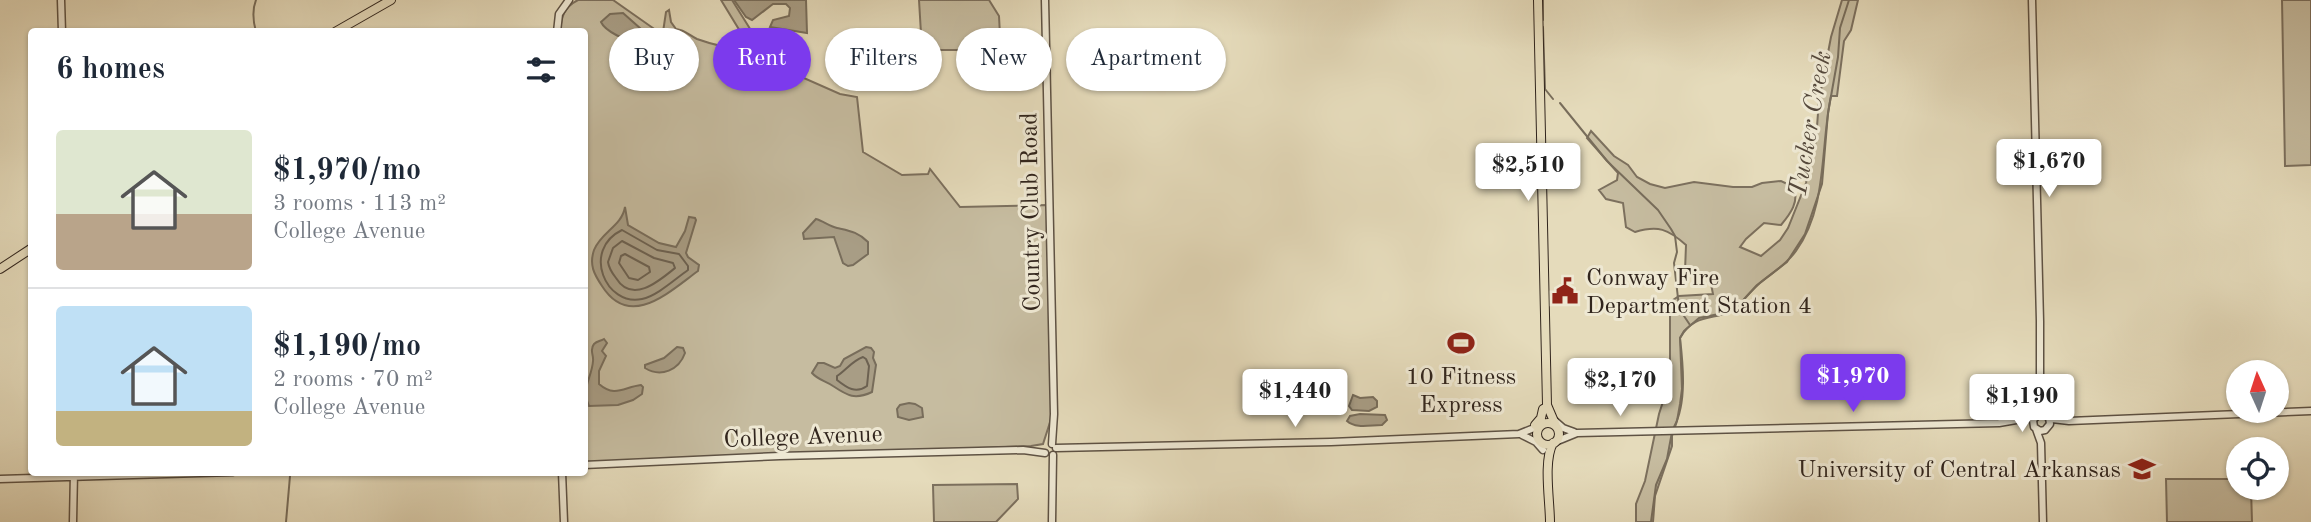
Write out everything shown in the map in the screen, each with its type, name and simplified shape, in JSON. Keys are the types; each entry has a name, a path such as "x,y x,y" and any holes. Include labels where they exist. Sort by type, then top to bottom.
{"main road":[{"path":"342,28 391,0"},
{"path":"1538,0 1546,407 1536,432 1548,461"},
{"path":"0,269 28,251"},
{"path":"1546,407 1556,424 1559,436 1550,449 1548,461 1550,522"},
{"path":"1537,426 1556,424"},
{"path":"1541,444 1556,442"}],"street":[{"path":"61,0 62,28"},
{"path":"557,28 559,14 569,0"},
{"name":"Country Club Road","path":"1045,0 1054,423 1050,450 1052,522"},
{"path":"2032,0 2040,398 2035,428 2041,443 2043,522"},
{"path":"2040,398 2047,416 2047,428 2041,443"},
{"path":"2012,423 2035,416 2069,421 2311,411"},
{"path":"1556,424 1564,431 1575,433 2012,423 2047,428 2069,421"},
{"name":"College Avenue","path":"1520,435 1537,426"},
{"path":"1556,442 1575,433"},
{"name":"College Avenue","path":"588,465 715,458 1520,435 1532,437 1541,444"},
{"path":"0,479 56,476"},
{"path":"73,522 74,476"},
{"path":"562,476 564,522"}],"shaded area":[{"path":"578,0 613,0 653,28 609,28 609,91 699,91 699,40 713,44 713,91 811,91 811,81 825,87 825,91 857,97 863,152 902,175 928,174 930,169 960,207 1047,205 1052,416 1043,444 588,463 588,28 560,28 564,13"},
{"path":"721,0 732,0 750,28 738,28"},
{"path":"919,0 989,0 999,16 1000,28 956,28 956,50 942,50 942,28 921,28"},
{"path":"1842,0 1858,0 1851,30 1844,41 1837,96 1831,96 1818,196 1806,234 1788,260 1738,306 1724,314 1693,323 1680,338 1682,389 1672,446 1655,496 1653,522 1636,522 1636,504 1645,481 1659,414 1670,380 1670,302 1679,296 1713,294 1709,274 1685,271 1686,245 1680,240 1662,230 1635,232 1626,227 1623,203 1606,199 1599,190 1617,180 1618,173 1587,138 1591,131 1614,156 1628,165 1637,177 1665,188 1694,182 1752,187 1781,181 1794,187 1793,207 1781,225 1764,223 1740,247 1761,256 1780,240 1788,228 1806,183 1816,140 1819,100 1831,37"},
{"path":"2282,0 2311,0 2311,165 2285,166"},
{"path":"669,10 675,28 664,28 666,12"},
{"path":"2166,479 2226,479 2226,500 2251,500 2252,522 2167,522"},
{"path":"1017,484 1018,499 996,522 934,522 933,485"}],"water":[{"path":"734,0 806,0 807,28 770,27 773,20 789,16 790,8 786,4 773,4 752,20 746,17"},
{"path":"623,13 640,28 609,28 609,30 601,22 610,14"},
{"path":"625,207 628,225 659,243 676,247 689,217 696,220 686,253 699,265 698,271 662,297 637,306 625,305 613,299 599,282 592,265 597,244 620,219"},
{"path":"816,219 861,236 868,242 868,254 848,266 843,263 834,237 804,239 803,233"},
{"path":"604,339 607,343 602,351 606,356 599,371 599,384 615,391 641,385 642,394 618,405 589,406 588,382 595,343"},
{"path":"677,347 683,348 685,353 674,368 657,372 645,368 645,365 664,358"},
{"path":"866,347 874,352 876,365 872,392 861,396 847,394 812,373 818,363 835,368 840,366 844,359"},
{"path":"1353,395 1360,398 1373,397 1377,401 1377,407 1369,411 1352,410 1349,406"},
{"path":"909,403 922,408 923,417 909,420 898,417 897,409 900,405"},
{"path":"1385,415 1387,420 1382,425 1363,426 1347,421 1350,416"}],"waterway":[{"path":"255,28 253,16 256,0"},
{"path":"1543,0 1543,20"},
{"name":"Tucker Creek","path":"1674,427 1681,407 1683,371 1680,338 1684,331 1699,318 1736,308 1757,285 1787,262 1805,234 1822,184 1828,113 1840,28 1849,0"},
{"path":"1543,27 1545,89 1553,99"},
{"path":"1560,103 1607,161 1658,210 1671,229 1675,236 1677,252 1674,263 1679,307"},
{"path":"1682,313 1690,325"},
{"name":"Tucker Creek","path":"1651,522 1656,485 1667,459 1672,432"},
{"path":"286,522 290,476"}],"place":[{"name":"Conway Fire Department Station 4","path":"1565,291"},
{"name":"10 Fitness Express","path":"1461,343"},
{"name":"University of Central Arkansas","path":"2142,469"}]}
